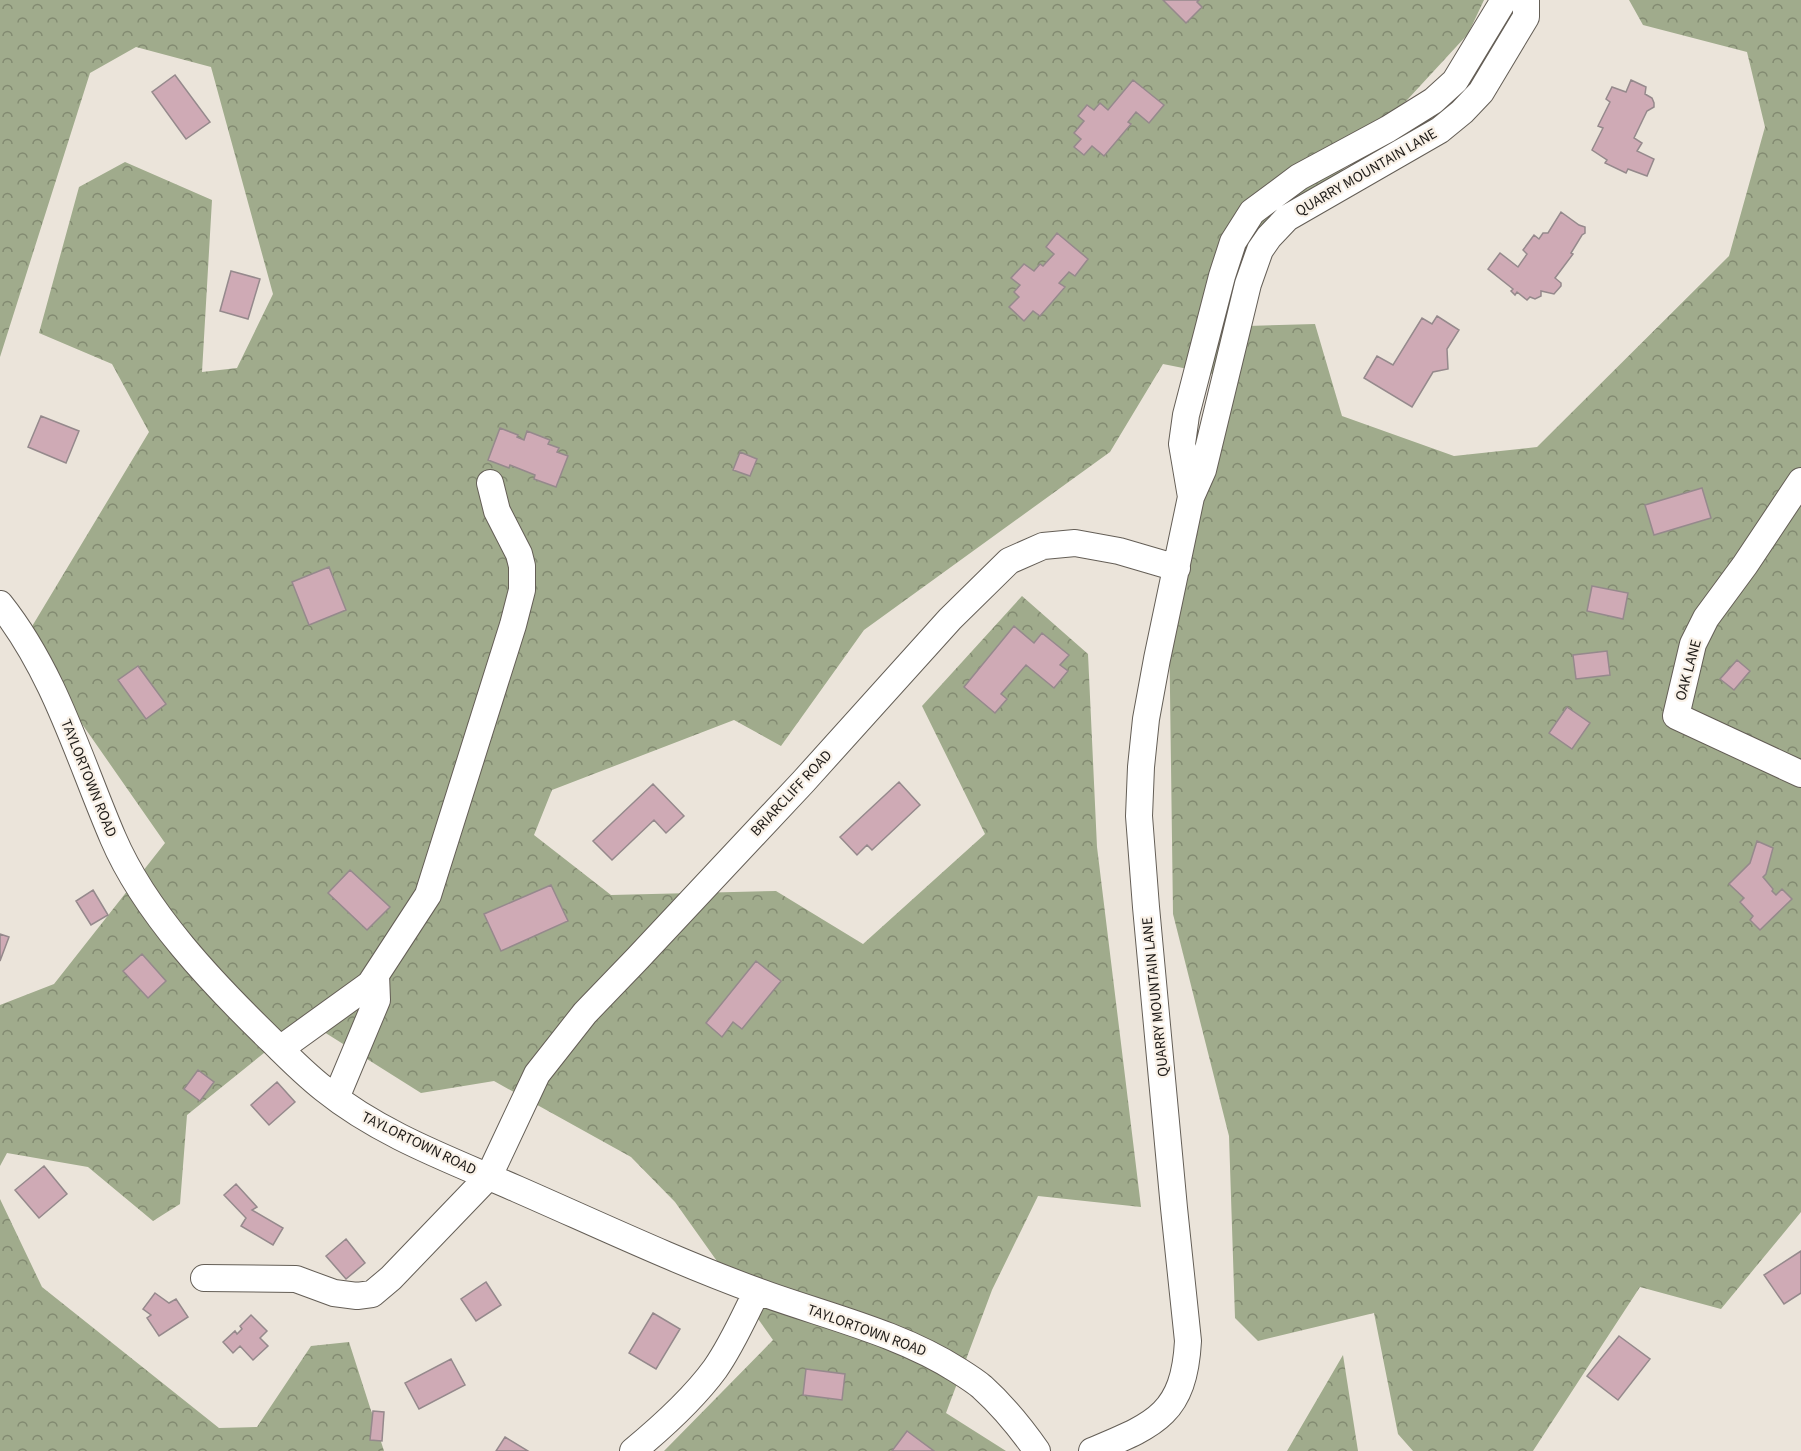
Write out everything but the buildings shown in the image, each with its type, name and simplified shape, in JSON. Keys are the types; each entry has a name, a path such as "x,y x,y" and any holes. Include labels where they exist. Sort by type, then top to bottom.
{"street":[{"name":"QUARRY MOUNTAIN LANE","path":"1191,497 1182,444 1186,415 1233,242 1252,212 1299,177 1433,101 1455,81 1504,0"},
{"name":"QUARRY MOUNTAIN LANE","path":"1092,1451 1149,1425 1158,1418 1179,1388 1187,1365 1188,1341 1146,907 1140,816 1141,767 1146,719 1191,497 1203,470 1253,270 1260,250 1287,218 1440,130 1462,112 1481,92 1526,16 1526,0"},
{"path":"1406,118 1420,142"},
{"path":"1226,264 1253,270"},
{"name":"OAK LANE","path":"1801,481 1745,565 1706,618 1693,644 1676,716 1801,774"},
{"path":"280,1049 369,984 428,895 522,590 519,554 497,511 490,483"},
{"name":"BRIARCLIFF ROAD","path":"204,1278 296,1279 334,1293 357,1296 372,1294 391,1278 489,1176 537,1074 585,1013 803,782 950,618 1009,561 1043,546 1074,543 1119,550 1177,568"},
{"name":"TAYLORTOWN ROAD","path":"0,604 29,646 58,703 113,839 130,872 160,916 204,970 280,1049 322,1088 358,1114 400,1137 662,1253 757,1291 888,1336 934,1356 981,1385 1017,1423 1037,1451"},
{"path":"336,1098 377,1000 376,975"},
{"path":"633,1451 664,1425 714,1370 729,1347 757,1291"}],"green space":[{"path":"0,0 1484,0 1468,34 1312,203 1255,241 1218,375 1163,364 1110,452 864,630 781,746 734,720 552,790 534,835 611,895 776,891 863,944 985,834 922,706 1022,596 1088,654 1097,847 1141,1207 1038,1196 992,1290 946,1413 1006,1451 664,1451 773,1340 675,1202 631,1157 494,1081 421,1093 305,1020 187,1115 180,1204 153,1221 88,1167 7,1153 0,1166 0,1005 54,984 165,843 50,678 25,638 149,432 112,364 39,333 79,187 125,162 212,200 202,372 237,368 273,294 211,67 136,47 90,73 0,357"},
{"path":"1629,0 1801,0 1801,1212 1721,1309 1640,1287 1533,1451 1413,1451 1398,1434 1374,1313 1258,1341 1235,1318 1229,1136 1173,914 1169,617 1247,326 1315,324 1342,416 1454,456 1537,447 1729,256 1765,127 1747,52 1643,25"},
{"path":"0,1199 42,1287 219,1428 257,1427 311,1346 349,1342 384,1451 0,1451"},
{"path":"1343,1355 1358,1451 1287,1451"}]}
